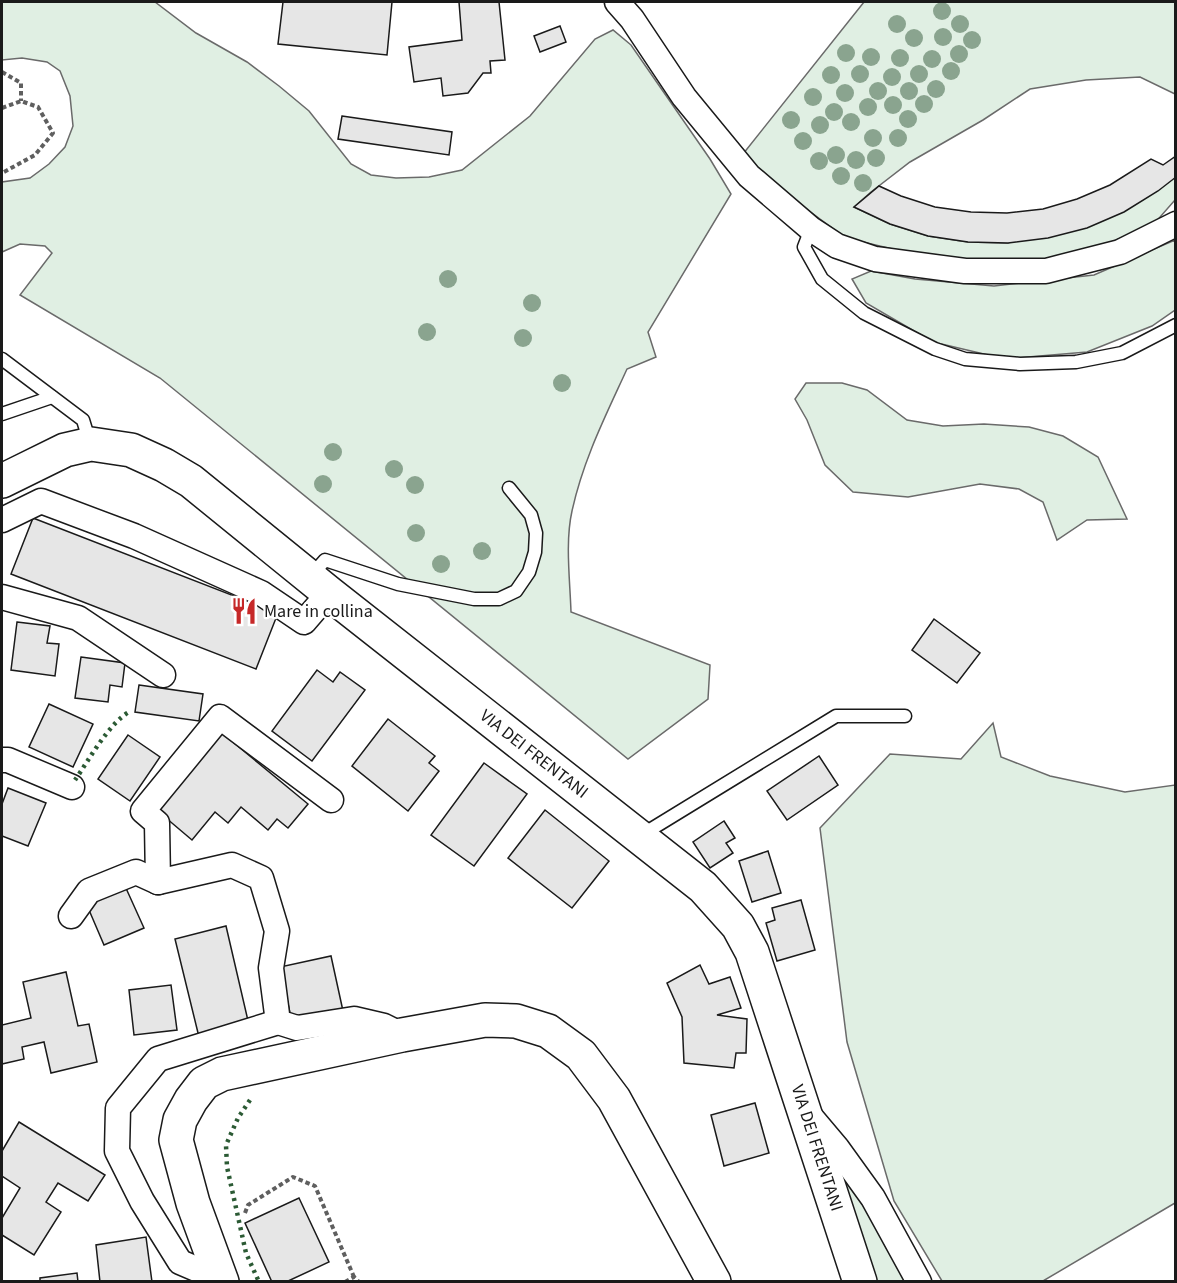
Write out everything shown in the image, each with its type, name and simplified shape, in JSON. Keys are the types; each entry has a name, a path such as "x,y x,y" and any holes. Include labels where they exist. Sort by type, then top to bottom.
{"main road":[{"name":"VIA DEI FRENTANI","path":"2,481 65,450 91,444 132,450 182,476 703,887 738,926 762,976 860,1281"},
{"path":"222,1281 193,1203 176,1140 180,1120 190,1100 204,1083 222,1074 402,1035 484,1020 516,1021 548,1031 581,1055 614,1099 714,1281"}],"street":[{"path":"617,2 632,19 684,97 749,176 811,228 837,246 875,260 965,271 1046,271 1119,252 1176,224"},
{"path":"2,520 41,501 134,536 261,593 304,622 320,585"},
{"path":"2,597 78,618 163,675"},
{"path":"158,882 157,823 143,811 220,717 331,800"},
{"path":"2,760 8,760 72,787"},
{"path":"71,916 89,891 136,873 158,882 232,865 261,878 277,931 271,968 278,1022"},
{"path":"222,1281 180,1262 141,1201 117,1151 118,1108 158,1059 278,1022 297,1028 354,1019 384,1026 402,1035"},
{"path":"805,1110 837,1148 873,1198 919,1281"}],"lane":[{"path":"811,228 804,247 822,279 864,313 935,349 965,359 1020,364 1076,362 1122,353 1176,325"},
{"path":"2,359 83,420 91,444"},
{"path":"2,414 52,397"},
{"path":"320,585 325,560 398,584 474,599 499,599 516,591 529,572 535,552 536,533 531,515 509,488"},
{"path":"639,837 836,716 905,716"}],"path":[{"path":"2,72 21,83 21,101"},
{"path":"2,108 21,101 38,108 53,133 35,155 2,173"},
{"path":"245,1213 248,1205 293,1177 315,1186 354,1277 359,1281"},
{"path":"345,1281 354,1277"}],"green space":[{"path":"2,2 155,2 196,33 247,62 279,86 309,111 351,164 371,175 396,178 429,177 462,170 530,116 595,39 613,30 631,45 710,159 731,194 648,332 656,357 627,369 589,456 570,523 568,561 571,612 710,665 708,699 628,759 160,378 20,295 52,253 45,246 20,244 2,252 2,182 30,178 49,164 65,147 73,126 70,96 60,71 47,62 22,58 2,60"},
{"path":"864,2 1175,2 1175,94 1140,77 1086,80 1030,89 983,120 910,162 854,207 890,224 928,236 968,242 1008,243 1175,177 1175,200 1154,224 1109,243 1042,262 975,264 905,252 846,238 764,178 743,154"},
{"path":"1175,240 1175,310 1152,326 1087,352 1005,359 933,342 866,303 852,279 871,271 915,279 994,286 1094,275"},
{"path":"806,383 842,383 867,390 907,420 943,426 984,424 1029,427 1063,436 1098,457 1127,519 1087,520 1057,540 1043,502 1019,489 980,484 908,497 853,492 825,465 807,420 795,399"},
{"path":"993,723 1001,757 1050,776 1125,792 1175,785 1175,1203 1043,1281 942,1281 894,1201 847,1042 820,828 890,754 961,759"},
{"path":"848,1173 911,1281 869,1281 835,1178"}],"building":[{"path":"283,2 392,2 387,55 278,44"},
{"path":"459,2 499,2 505,60 490,61 491,73 483,73 468,93 443,96 441,78 414,82 409,47 462,40"},
{"path":"560,26 566,42 540,52 534,36"},
{"path":"342,116 452,132 449,155 338,139"},
{"path":"1176,156 1176,177 1158,191 1124,212 1087,228 1048,238 1008,243 968,242 928,236 890,224 854,207 879,186 935,207 971,212 1007,213 1043,209 1077,199 1110,185 1151,159 1163,165"},
{"path":"33,518 278,613 256,669 11,574"},
{"path":"934,619 980,653 957,683 912,650"},
{"path":"17,622 50,626 47,643 59,644 55,676 11,670"},
{"path":"81,657 125,663 122,687 110,685 108,702 75,698"},
{"path":"317,670 333,682 340,672 365,690 312,761 272,731"},
{"path":"139,685 203,694 199,721 135,712"},
{"path":"49,704 93,724 73,767 29,747"},
{"path":"388,719 435,756 429,763 439,771 408,811 352,766"},
{"path":"217,729 308,804 288,828 277,819 268,830 241,807 228,823 215,812 192,840 153,807"},
{"path":"128,735 160,757 130,801 98,779"},
{"path":"819,756 838,785 787,820 767,791"},
{"path":"484,763 527,794 474,866 431,835"},
{"path":"8,788 46,803 28,846 2,836 2,804"},
{"path":"545,810 609,861 572,908 508,858"},
{"path":"724,821 735,838 726,843 733,853 710,868 693,842"},
{"path":"768,851 781,893 752,902 739,861"},
{"path":"125,886 144,928 104,945 86,903"},
{"path":"801,900 815,950 777,961 766,923 775,920 772,908"},
{"path":"226,926 249,1025 199,1037 175,939"},
{"path":"331,956 343,1011 292,1022 280,967"},
{"path":"700,965 709,984 730,977 741,1008 717,1015 747,1019 746,1053 736,1053 734,1068 684,1063 682,1017 667,983"},
{"path":"66,972 78,1026 89,1024 97,1062 51,1073 44,1042 22,1047 24,1059 2,1064 2,1025 31,1018 23,982"},
{"path":"171,985 177,1030 134,1035 129,990"},
{"path":"755,1103 769,1153 724,1166 711,1115"},
{"path":"19,1122 105,1175 88,1201 58,1183 46,1202 61,1212 34,1255 2,1235 2,1218 20,1188 2,1176 2,1151"},
{"path":"299,1198 329,1262 286,1282 272,1282 245,1223"},
{"path":"146,1237 152,1282 100,1282 96,1245"},
{"path":"77,1273 78,1282 40,1282 40,1278"}],"hedge":[{"path":"75,780 115,723 131,711"},
{"path":"250,1100 238,1118 226,1145 227,1167 246,1253 259,1282"}],"place":[{"name":"Mare in collina","path":"244,611"}]}
